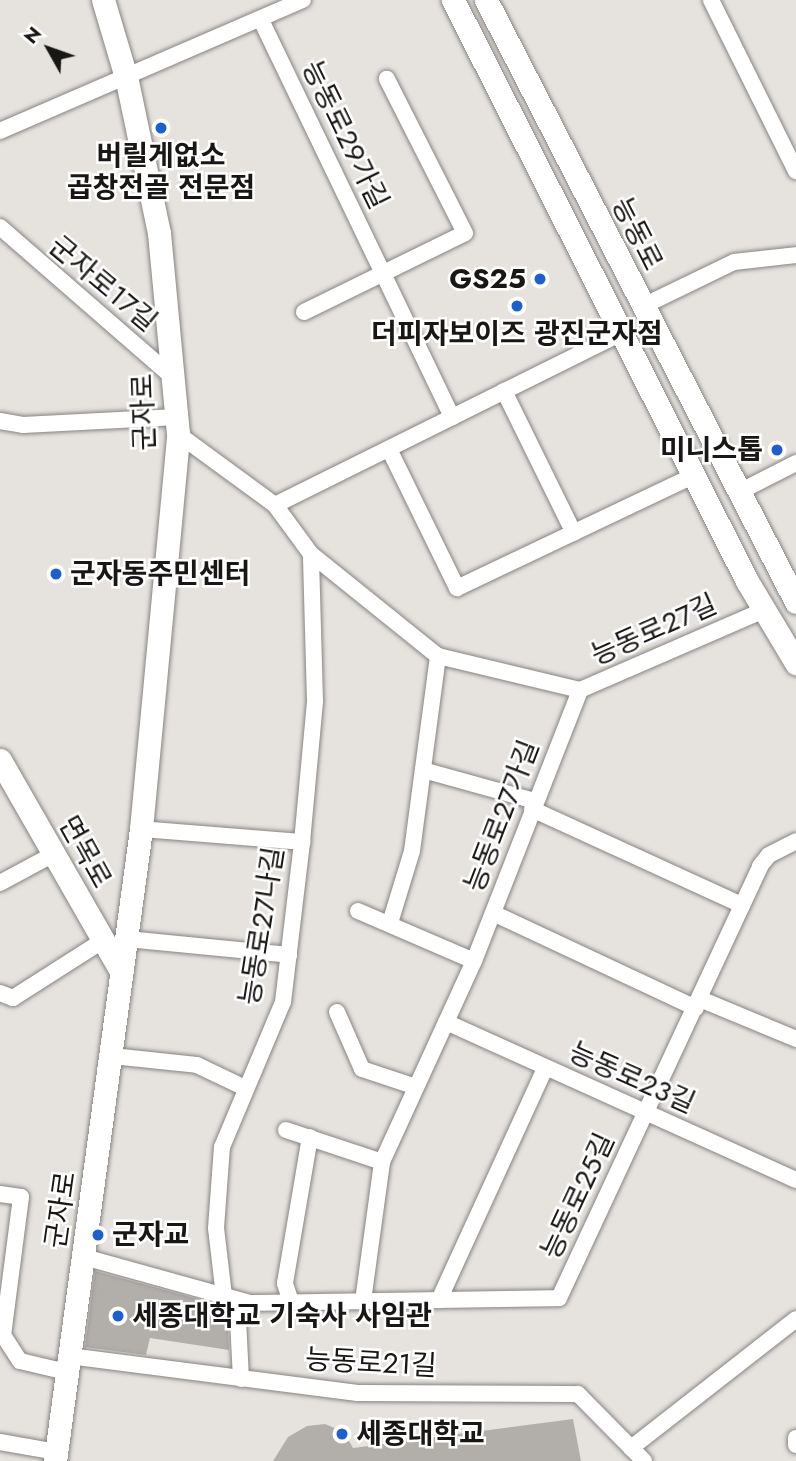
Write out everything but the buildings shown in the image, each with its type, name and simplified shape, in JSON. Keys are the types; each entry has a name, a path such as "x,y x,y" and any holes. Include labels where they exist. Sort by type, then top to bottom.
{"street":[{"name":"군자로","path":"56,1456 141,828 178,425 159,233 126,77 103,0"},
{"path":"0,131 303,0"},
{"name":"능동로","path":"453,0 747,581 796,663"},
{"name":"능동로","path":"486,0 641,307 795,598"},
{"path":"711,0 796,171"},
{"name":"능동로29가길","path":"261,20 452,418"},
{"path":"304,312 465,233 387,79"},
{"name":"군자로17길","path":"2,233 174,378"},
{"path":"641,307 734,262 796,255"},
{"path":"275,505 621,333"},
{"path":"504,391 574,533"},
{"path":"0,421 23,425 178,425"},
{"name":"능동로27길","path":"178,425 275,505 311,554 438,656 580,690 766,609"},
{"path":"389,449 457,588 693,476"},
{"path":"739,492 796,463"},
{"name":"능동로27나길","path":"241,1379 231,1298 216,1228 222,1147 283,1002 315,701 311,554"},
{"path":"390,923 412,851 438,656"},
{"name":"능동로27가길","path":"363,1301 382,1161 474,961 580,690"},
{"name":"면목로","path":"0,760 52,855 121,971"},
{"path":"423,770 533,805 742,905"},
{"path":"141,828 302,842"},
{"name":"능동로25길","path":"84,1257 231,1298 291,1302 559,1298 742,905 769,855 796,841"},
{"path":"0,883 52,855"},
{"path":"358,911 474,961"},
{"path":"493,913 698,1003 796,1039"},
{"path":"127,939 289,955"},
{"path":"0,993 13,998 102,942"},
{"path":"337,1012 362,1069 416,1087"},
{"name":"능동로23길","path":"446,1022 796,1180"},
{"path":"112,1056 197,1065 245,1088"},
{"path":"439,1300 545,1068"},
{"path":"286,1130 382,1161"},
{"path":"291,1302 285,1283 310,1137"},
{"name":"군자로","path":"0,1194 21,1197 3,1335 20,1361 68,1364"},
{"path":"631,1448 796,1319"},
{"name":"능동로21길","path":"68,1364 241,1379 358,1393 578,1394 644,1461"},
{"path":"796,1437 796,1445"},
{"path":"0,1442 56,1456"}],"place":[{"name":"버릴게없소 곱창전골 전문점","path":"161,128"},
{"name":"GS25","path":"540,279"},
{"name":"더피자보이즈 광진군자점","path":"517,306"},
{"name":"미니스톱","path":"777,450"},
{"name":"군자동주민센터","path":"56,574"},
{"name":"군자교","path":"98,1235"},
{"name":"세종대학교 기숙사 사임관","path":"118,1316"},
{"name":"세종대학교","path":"342,1434"}]}
